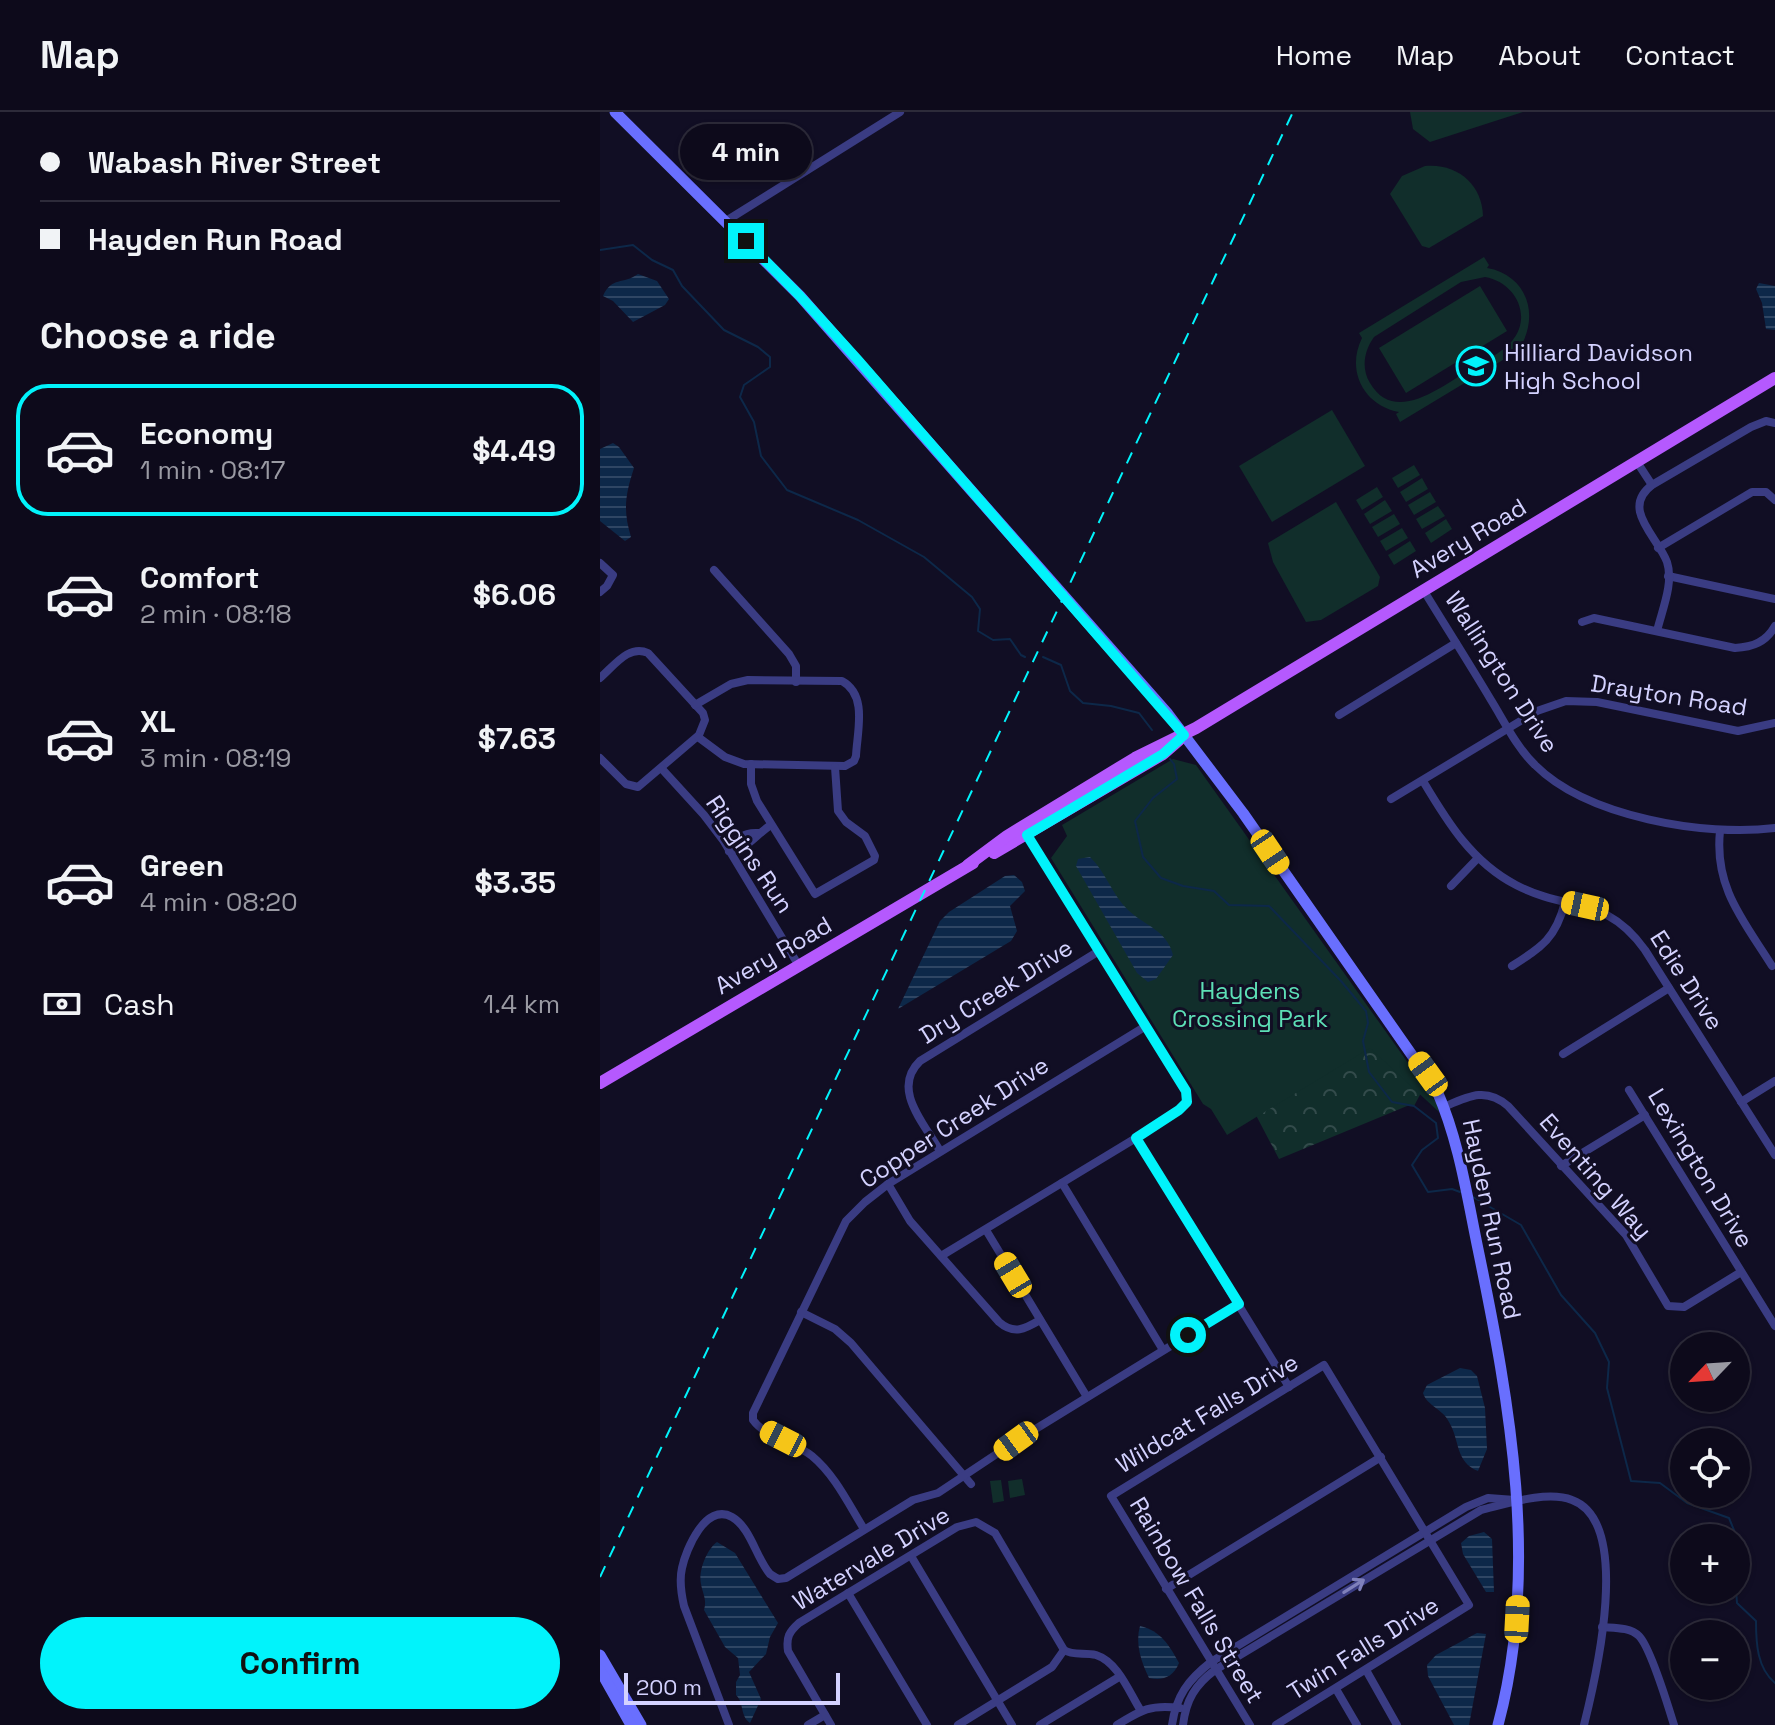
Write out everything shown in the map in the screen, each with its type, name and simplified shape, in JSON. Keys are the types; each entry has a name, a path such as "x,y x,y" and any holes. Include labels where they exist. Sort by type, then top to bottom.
{"main road":[{"name":"Hayden Run Road","path":"615,112 829,328 1184,735 1428,1074 1454,1137 1502,1371 1516,1500 1517,1619 1509,1680 1498,1725"},
{"name":"Avery Road","path":"968,865 1007,836 1135,758 1184,735 1775,378"},
{"name":"Avery Road","path":"600,1083 968,865 1027,835 1163,754 1184,735"},
{"path":"602,1663 631,1725"},
{"path":"602,1663 641,1725"}],"street":[{"path":"726,221 900,112"},
{"path":"1657,631 1668,576 1667,562 1641,518 1638,508 1640,498 1652,485 1759,422 1773,422"},
{"path":"1637,462 1652,485"},
{"path":"1658,548 1752,492 1766,492 1775,500"},
{"path":"600,563 613,575 600,592"},
{"path":"714,570 789,654 796,666 796,682"},
{"path":"1668,576 1775,599"},
{"name":"Wallington Drive","path":"1424,591 1534,765 1585,801 1642,817 1720,831 1775,828"},
{"path":"1582,622 1594,618 1735,648 1750,647 1763,641 1775,626"},
{"path":"1339,715 1456,643"},
{"path":"600,677 633,650 641,649 703,713 705,720 698,737 643,786 626,784 600,758"},
{"path":"695,705 731,684 748,680 842,681 850,686 859,701 854,761 835,767 751,764 725,757 698,737"},
{"name":"Drayton Road","path":"1391,799 1550,704 1597,702 1738,731 1775,723"},
{"path":"751,764 753,792 811,891 819,893 874,860 875,856 865,836 846,822 838,811 835,767"},
{"name":"Riggins Run","path":"662,769 704,815 799,966"},
{"name":"Edie Drive","path":"1423,781 1448,822 1477,859 1518,886 1594,909 1616,919 1637,939 1775,1155"},
{"path":"729,851 734,841 771,825"},
{"path":"1720,831 1722,881 1729,898 1772,966"},
{"path":"941,1256 1136,1138 1187,1102 1186,1091 1027,835"},
{"path":"1451,886 1477,859"},
{"path":"1512,966 1552,936 1565,902"},
{"name":"Dry Creek Drive","path":"940,1151 910,1101 907,1084 913,1068 1099,951"},
{"path":"1563,1054 1669,988"},
{"name":"Copper Creek Drive","path":"864,1529 828,1472 797,1446 757,1426 753,1420 753,1413 846,1221 888,1184 1146,1026"},
{"path":"1741,1102 1775,1081"},
{"name":"Lexington Drive","path":"1629,1090 1775,1326"},
{"name":"Eventing Way","path":"1444,1107 1480,1094 1498,1098 1626,1235 1668,1306 1684,1307 1741,1272"},
{"path":"1561,1166 1645,1115"},
{"path":"1136,1138 1289,1387"},
{"path":"1062,1183 1163,1350"},
{"path":"888,1184 910,1221 1005,1327 1022,1330 1040,1320"},
{"path":"986,1230 1087,1397"},
{"path":"729,1725 684,1606 680,1587 682,1566 701,1524 709,1517 720,1513 732,1517 743,1528 764,1568 778,1579 786,1578 913,1500 968,1481 1016,1441 1239,1304"},
{"path":"801,1312 835,1329 851,1343 968,1481"},
{"name":"Wildcat Falls Drive","path":"1111,1496 1324,1365 1381,1457"},
{"path":"1166,1589 1381,1457 1428,1534"},
{"name":"Rainbow Falls Street","path":"1111,1496 1250,1725"},
{"path":"1172,1725 1189,1680 1481,1500 1498,1497 1516,1500 1568,1498 1581,1504 1592,1515 1603,1539 1601,1655 1584,1725"},
{"name":"Watervale Drive","path":"825,1715 788,1651 787,1636 799,1623 967,1523 980,1523 995,1533 1064,1650"},
{"name":"Twin Falls Drive","path":"1276,1725 1469,1605 1428,1534"},
{"path":"911,1556 1012,1725"},
{"path":"848,1593 927,1725"},
{"path":"1602,1627 1624,1629 1639,1636 1674,1725"},
{"path":"958,1725 1052,1667 1064,1650 1105,1659 1141,1711"},
{"path":"1366,1670 1397,1725"},
{"path":"1040,1725 1119,1677"},
{"path":"1336,1689 1357,1725"},
{"path":"1117,1725 1141,1711 1158,1706 1180,1708"},
{"path":"1180,1708 1183,1725"},
{"path":"808,1725 825,1715 831,1725"}],"green space":[{"path":"1410,112 1523,112 1430,142 1413,129"},
{"path":"1425,166 1447,168 1466,178 1478,194 1483,216 1429,248 1422,246 1390,194 1402,176"},
{"path":"1484,257 1489,265 1487,268 1510,277 1518,285 1528,306 1528,330 1523,342 1526,346 1400,422 1396,414 1399,412 1376,402 1361,384 1356,362 1362,338 1359,333","holes":["1485,277 1496,280 1512,293 1521,311 1518,331 1508,345 1419,398 1406,402 1392,401 1380,395 1370,383 1365,366 1366,354 1374,337 1461,282"]},
{"path":"1480,286 1507,331 1406,393 1379,348"},
{"path":"1332,410 1365,466 1272,522 1239,466"},
{"path":"1414,465 1420,475 1398,488 1392,478"},
{"path":"1422,478 1428,489 1406,502 1400,492"},
{"path":"1377,487 1383,497 1362,510 1356,500"},
{"path":"1430,492 1436,502 1414,515 1408,505"},
{"path":"1385,500 1392,511 1370,524 1364,514"},
{"path":"1336,502 1380,577 1378,586 1321,620 1306,622 1273,562 1268,543"},
{"path":"1438,506 1445,516 1422,529 1416,519"},
{"path":"1394,514 1400,524 1378,537 1372,527"},
{"path":"1446,519 1452,529 1431,543 1425,533"},
{"path":"1402,528 1408,538 1386,551 1380,541"},
{"path":"1410,541 1416,551 1394,565 1388,555"},
{"name":"Haydens Crossing Park","path":"1173,759 1196,765 1438,1105 1439,1112 1370,1048 1227,1135 1211,1109 1203,1104 1051,858 1067,836 1062,825"},
{"path":"1098,814 1422,1091 1414,1106 1407,1106 1279,1159"},
{"path":"1022,1479 1025,1495 1010,1498 1008,1481"},
{"path":"1001,1480 1004,1501 993,1503 990,1481"}],"water":[{"path":"638,274 657,281 669,299 665,305 633,322 613,301 603,296 614,283"},
{"path":"1759,283 1775,286 1775,330 1766,329 1762,303 1756,289"},
{"path":"613,443 634,468 626,503 631,537 625,541 600,521 600,449"},
{"path":"1090,857 1122,904 1161,934 1170,947 1173,955 1156,979 1148,982 1137,973 1076,866 1078,859"},
{"path":"1014,875 1022,882 1025,891 1010,906 1017,931 1011,941 898,1009 940,921 1005,876"},
{"path":"1460,1368 1471,1370 1477,1376 1485,1408 1487,1449 1478,1471 1465,1462 1446,1418 1423,1393 1427,1385"},
{"path":"1484,1532 1492,1539 1494,1592 1486,1592 1463,1554 1461,1543 1469,1536"},
{"path":"717,1542 735,1553 778,1623 770,1637 766,1654 749,1672 761,1699 750,1723 736,1695 736,1682 740,1675 738,1658 725,1647 704,1610 702,1567"},
{"path":"1140,1626 1159,1635 1179,1663 1167,1677 1149,1678 1140,1652"},
{"path":"1477,1633 1486,1634 1469,1725 1454,1725 1428,1676 1427,1665 1436,1655"}],"waterway":[{"path":"600,250 633,245 652,260 673,270 682,286 724,330 758,347 770,357 770,367 744,385 740,397 754,422 761,456 787,490 858,520 924,557 972,597 980,609 978,631 993,640 1010,639 1025,657"},
{"path":"1043,657 1061,665 1070,691 1083,703 1139,713 1152,730"},
{"path":"1170,759 1177,779 1153,798 1135,821 1143,857 1161,878 1183,886 1214,891 1229,905 1269,906 1341,981 1366,1011 1368,1023 1363,1041 1369,1072 1392,1102 1414,1106 1436,1123 1438,1138 1422,1150 1412,1165 1428,1192 1452,1189 1460,1192"},
{"path":"1473,1197 1521,1225 1561,1295 1595,1333 1609,1362 1607,1388 1631,1481 1660,1483 1687,1503 1729,1518 1731,1524"},
{"path":"1738,1604 1756,1621 1761,1663 1775,1683"}],"railway":[{"path":"600,1577 1293,112"}],"place":[{"name":"Hilliard Davidson High School","path":"1476,366"}],"route":[{"path":"746,241 858,360 1184,735 1163,754 1027,835 1186,1091 1187,1102 1179,1110 1136,1138 1239,1304 1188,1335"}]}
